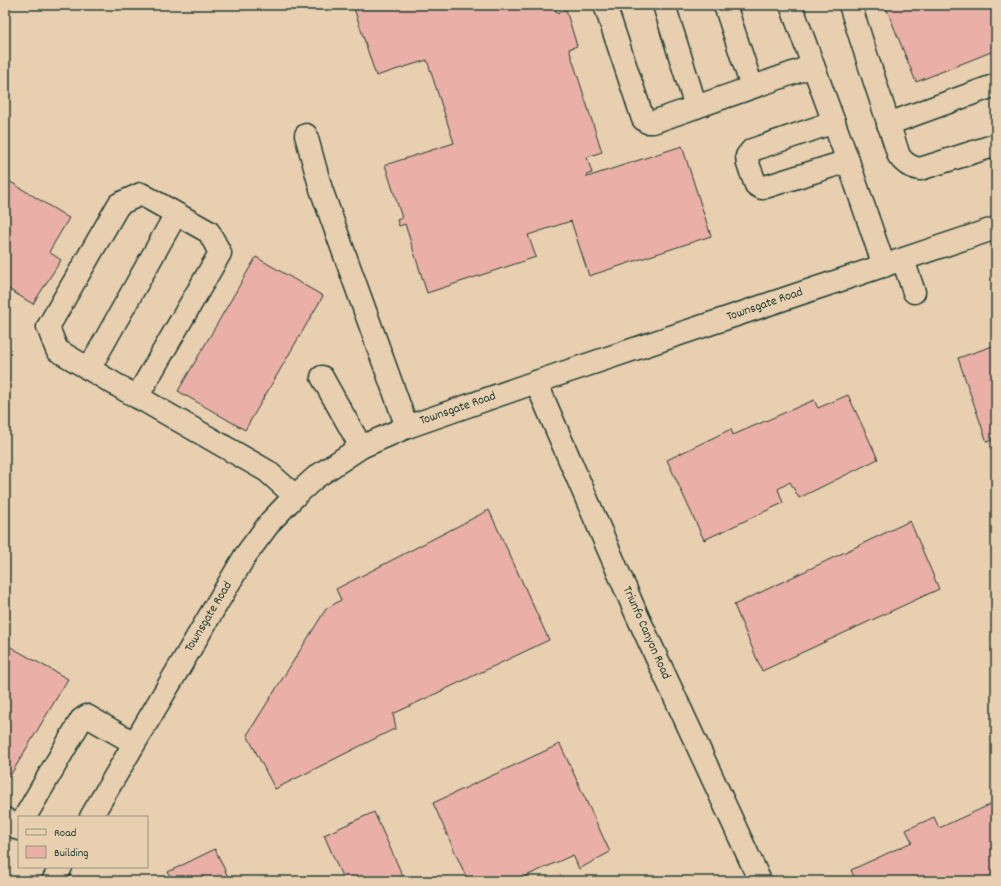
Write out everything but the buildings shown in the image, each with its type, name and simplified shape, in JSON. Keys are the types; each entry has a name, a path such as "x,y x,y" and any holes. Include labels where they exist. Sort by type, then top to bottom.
{"street":[{"path":"605,5 643,119 647,122 653,122 813,66"},
{"path":"664,5 696,107"},
{"path":"725,5 752,87"},
{"path":"791,5 848,160 893,263 914,292"},
{"path":"850,5 899,156 904,162 911,167 920,169 996,145"},
{"path":"888,124 996,85"},
{"path":"834,122 752,150 746,156 748,164 756,185 762,188 848,160"},
{"path":"306,134 321,189 407,427"},
{"path":"137,397 220,253 209,232 141,194 119,204 48,327 57,350 137,397 267,470 295,496"},
{"path":"89,369 176,214"},
{"name":"Townsgate Road","path":"92,816 245,556 271,521 295,496 316,478 361,447 407,427 536,382 996,228"},
{"path":"322,377 361,447"},
{"name":"Triunfo Canyon Road","path":"536,382 636,613 760,881"},
{"path":"22,816 81,720 87,716 134,743"},
{"path":"53,881 61,868"}]}
